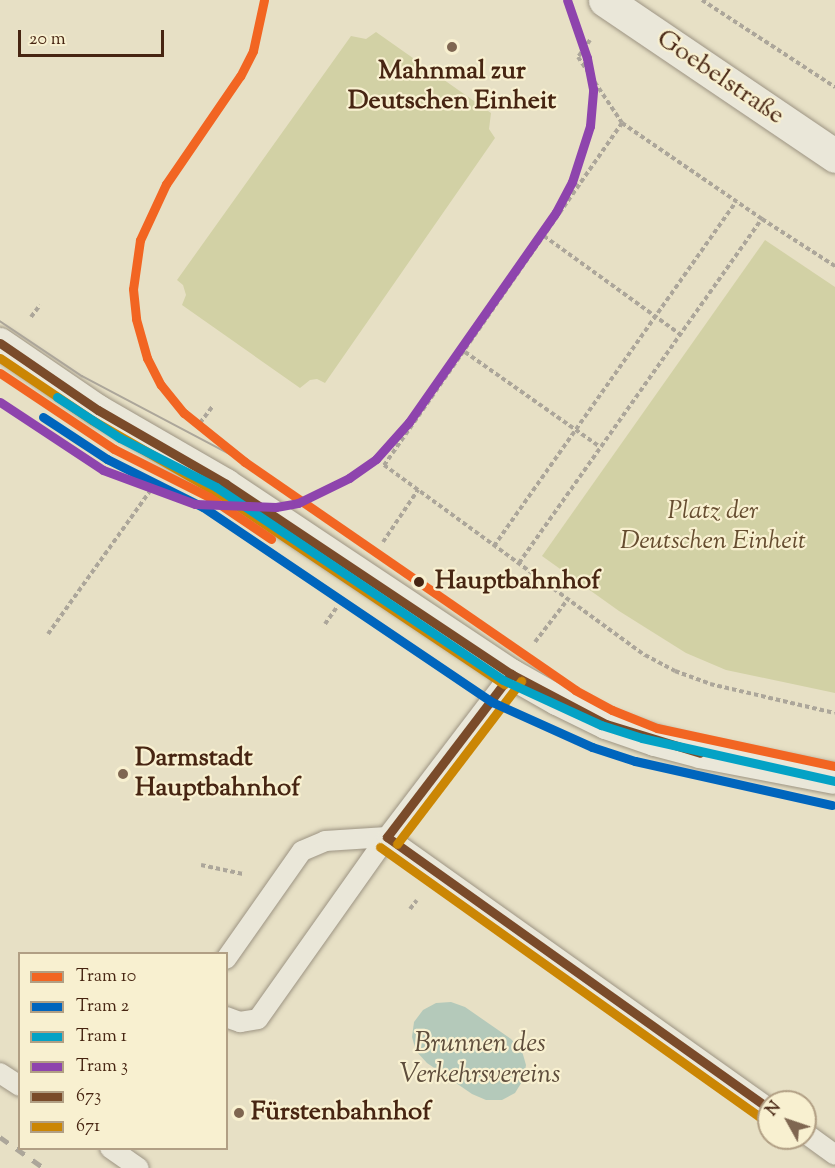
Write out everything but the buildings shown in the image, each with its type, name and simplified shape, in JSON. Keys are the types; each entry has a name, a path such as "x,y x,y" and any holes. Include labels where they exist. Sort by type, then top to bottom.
{"main road":[{"name":"Goebelstraße","path":"604,0 835,156"}],"street":[{"path":"0,343 98,410 226,484 511,674 606,724 700,753 835,779"}],"lane":[{"path":"228,1018 240,1022 258,1019 387,837 511,674"},
{"path":"228,956 302,851 324,841 387,837 757,1099"},
{"path":"0,1073 18,1085"},
{"path":"817,1142 835,1155"},
{"path":"112,1150 139,1168"}],"path":[{"path":"702,0 835,87"},
{"path":"595,34 578,57 622,123 736,202 835,266"},
{"path":"622,123 465,352 384,465 645,655 675,671 710,684 835,713"},
{"path":"494,546 736,202"},
{"path":"519,563 762,219"},
{"path":"544,236 680,334"},
{"path":"465,352 600,447"},
{"path":"48,634 212,407"},
{"path":"511,674 568,599"},
{"path":"201,865 249,875"}],"green space":[{"path":"376,32 491,113 489,129 495,138 325,383 317,379 310,380 300,388 182,305 186,295 183,285 177,280 351,36 366,39"},
{"name":"Platz der Deutschen Einheit","path":"765,240 835,287 835,693 726,670 686,653 619,611 542,556"}],"water":[{"name":"Brunnen des Verkehrsvereins","path":"451,1002 465,1007 511,1039 522,1051 526,1065 523,1080 515,1093 502,1100 486,1100 472,1094 427,1063 416,1051 412,1037 414,1022 423,1010 436,1003"}],"tram line":[{"name":"10","path":"264,0 253,51 240,76 166,184 140,240 133,289 136,319 147,358 161,385 184,413 245,462 575,690 612,710 657,728 835,766"},
{"name":"3","path":"0,402 103,470 195,504 276,507 298,503 349,478 376,459 409,422 556,212 572,182 590,126 593,89 587,58 567,0"},
{"path":"0,321 82,376 245,462"},
{"name":"10","path":"0,373 114,449 209,497 271,539"},
{"name":"1","path":"57,397 120,438 216,487 503,680 601,725 642,738 835,781"},
{"name":"2","path":"43,417 107,459 203,507 492,702 592,747 635,761 832,805"}],"railway":[{"path":"0,1137 18,1150"},
{"path":"18,1150 44,1168"}],"transit line":[{"name":"673","path":"0,343 98,410 226,484 511,674 606,724 700,753"},
{"name":"671","path":"0,358 92,420 220,494 504,684"},
{"name":"673","path":"387,837 511,674"},
{"name":"671","path":"397,844 521,681"},
{"name":"673","path":"387,837 757,1099"},
{"name":"671","path":"380,847 757,1114"}],"place":[{"name":"Mahnmal zur Deutschen Einheit","path":"452,47"},
{"name":"Hauptbahnhof","path":"419,582"},
{"name":"Darmstadt Hauptbahnhof","path":"123,774"},
{"name":"Fürstenbahnhof","path":"239,1113"}]}
